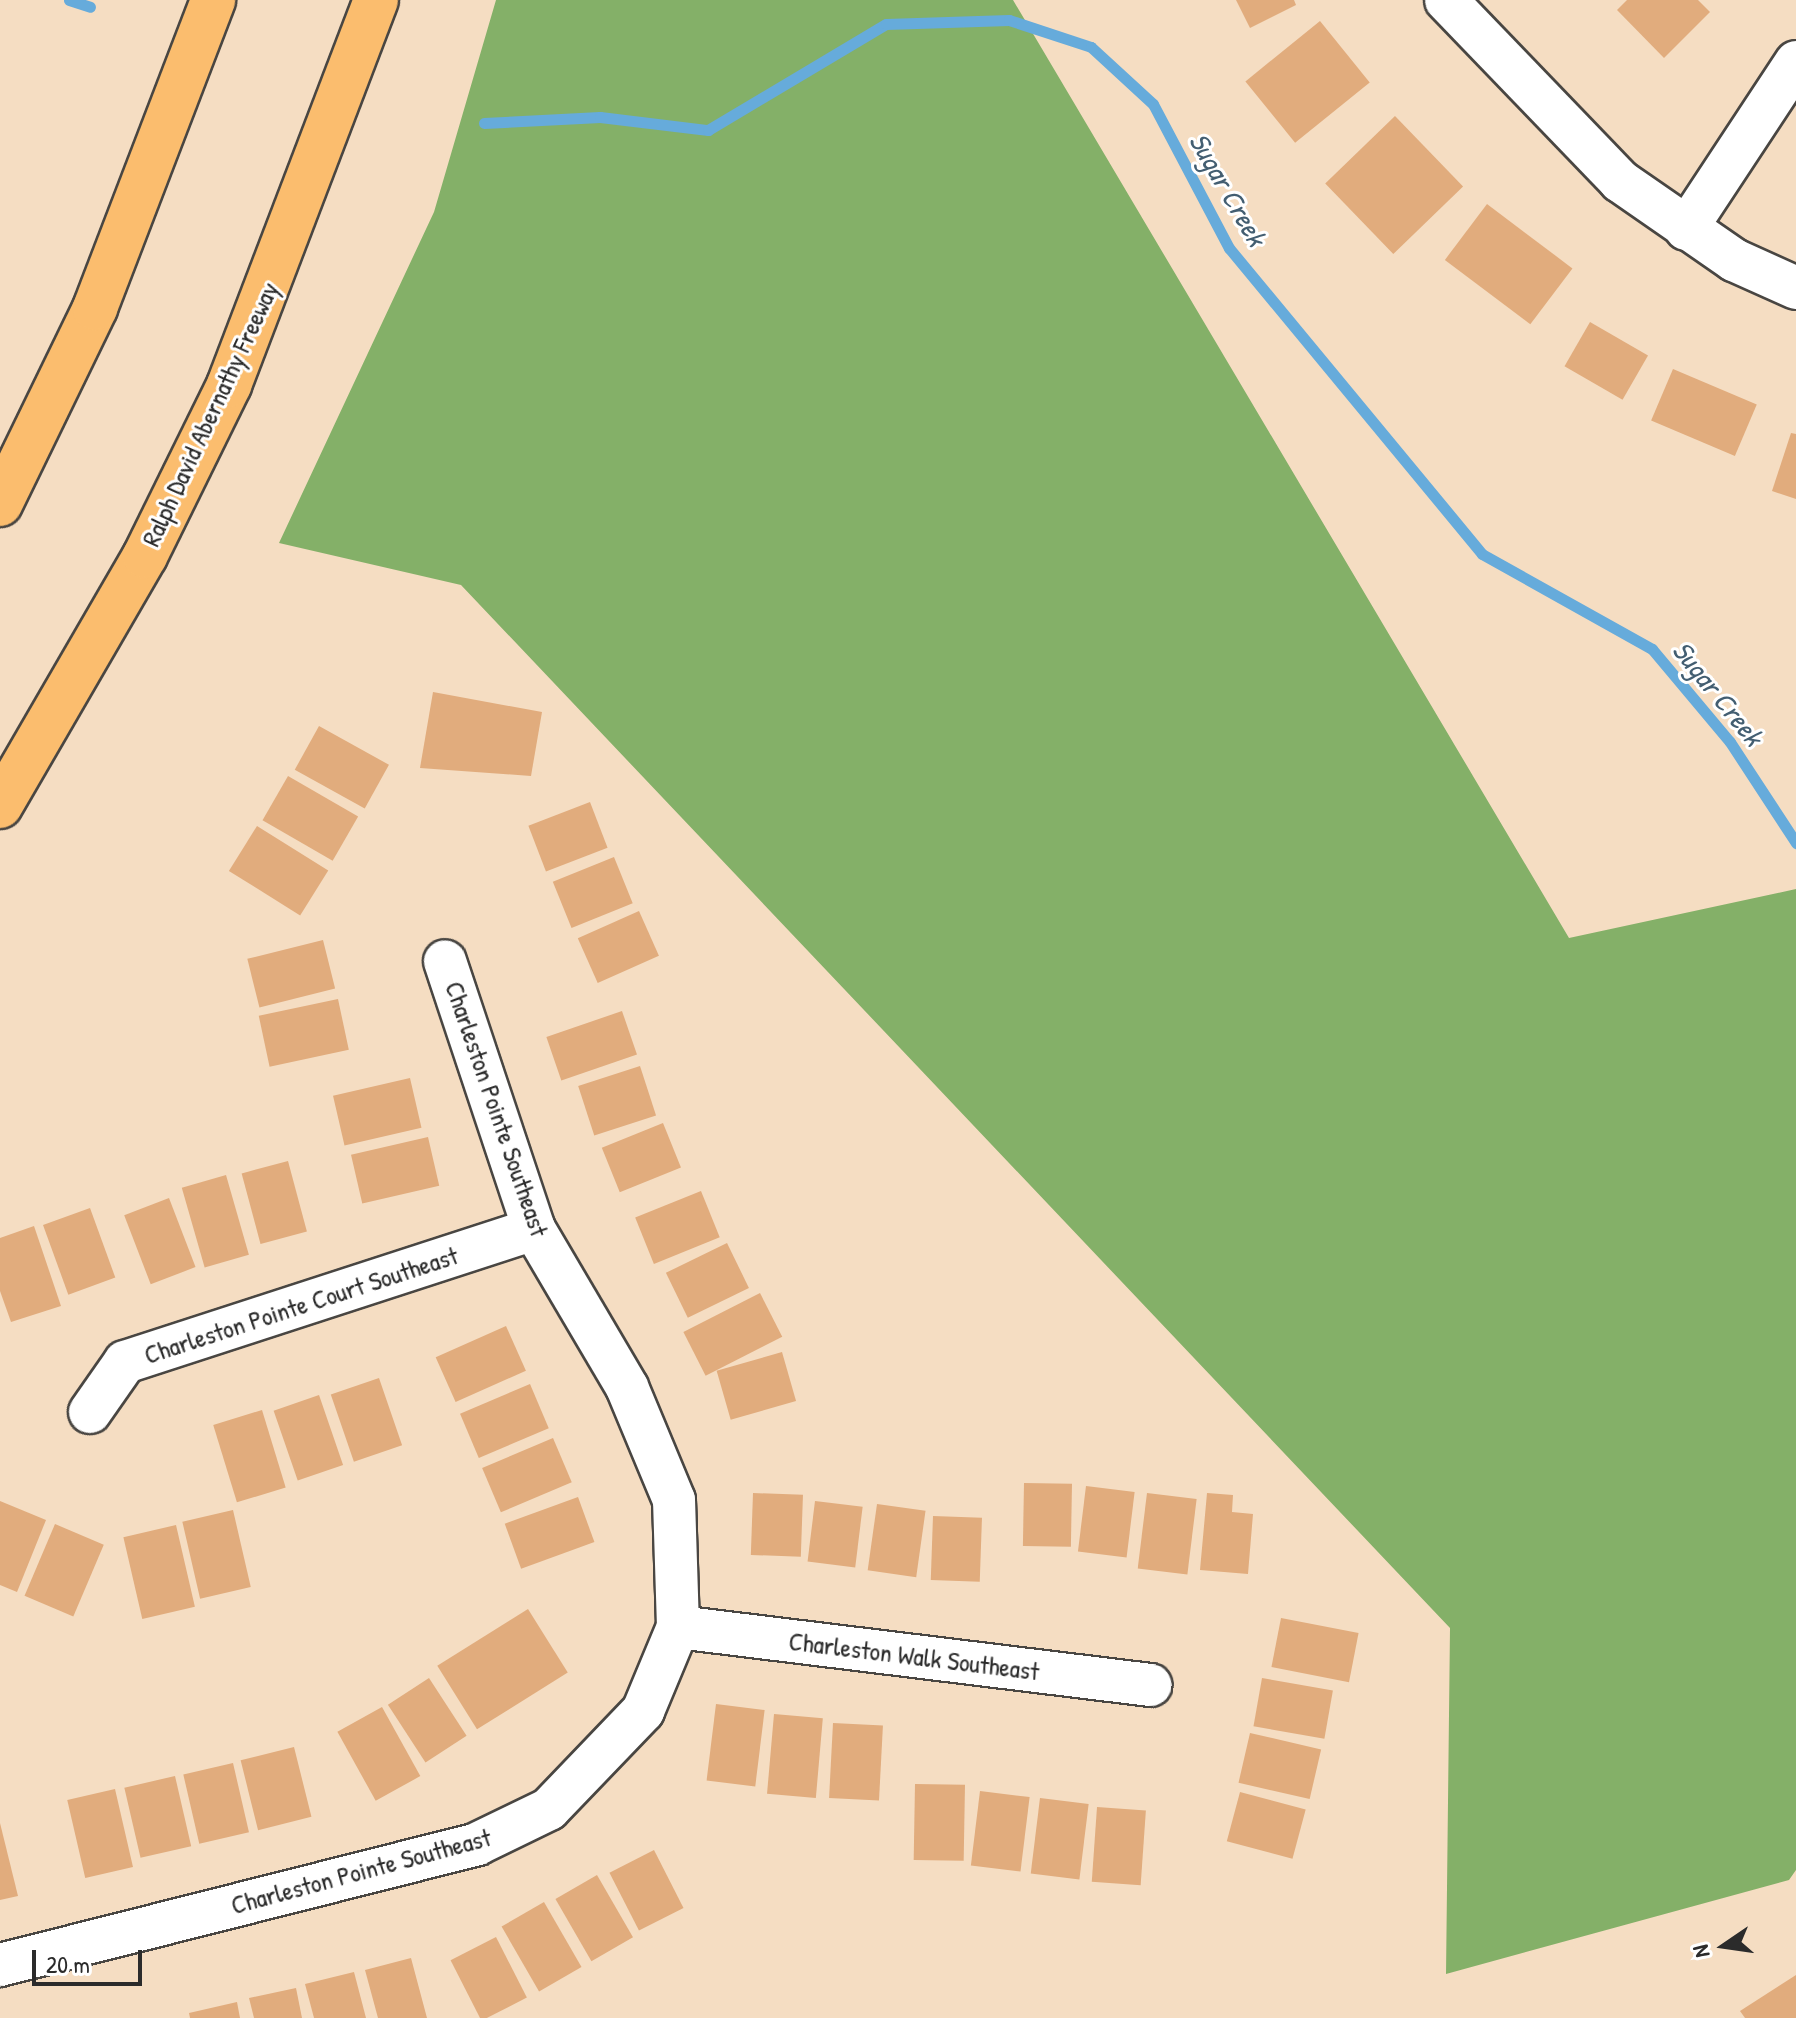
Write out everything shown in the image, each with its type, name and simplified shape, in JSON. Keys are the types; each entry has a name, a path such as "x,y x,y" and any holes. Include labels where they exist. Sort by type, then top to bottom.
{"highway":[{"path":"0,504 95,308 213,0"},
{"name":"Ralph David Abernathy Freeway","path":"0,806 145,556 229,385 376,0"}],"street":[{"path":"1446,0 1588,150 1686,229 1796,288"},
{"path":"1686,229 1796,62"},
{"name":"Charleston Pointe Southeast","path":"0,1965 477,1844 549,1809 643,1711 678,1627 674,1500 627,1387 534,1229 445,961"},
{"name":"Charleston Pointe Court Southeast","path":"90,1412 125,1362 534,1229"},
{"name":"Charleston Walk Southeast","path":"678,1627 1150,1685"}],"green space":[{"path":"496,0 1013,0 1569,938 1796,889 1796,1870 1789,1880 1446,1974 1450,1628 461,585 279,543 434,212"}],"building":[{"path":"1236,0 1294,0 1296,5 1250,28"},
{"path":"1627,0 1698,0 1710,12 1664,58 1617,10"},
{"path":"1320,21 1370,82 1295,143 1245,81"},
{"path":"1395,116 1463,186 1393,254 1325,183"},
{"path":"1487,204 1572,268 1530,324 1445,260"},
{"path":"1590,322 1648,356 1623,400 1564,366"},
{"path":"1673,369 1757,405 1735,456 1651,421"},
{"path":"1791,433 1796,434 1796,499 1772,491"},
{"path":"433,692 542,712 531,776 420,768"},
{"path":"319,726 389,765 365,809 295,770"},
{"path":"288,776 358,816 333,861 262,820"},
{"path":"590,802 608,848 546,871 528,826"},
{"path":"257,826 328,871 300,915 229,871"},
{"path":"614,857 633,903 572,928 553,882"},
{"path":"639,911 659,956 598,983 578,938"},
{"path":"323,940 335,989 259,1007 247,959"},
{"path":"338,999 349,1050 270,1067 259,1016"},
{"path":"622,1011 637,1054 561,1081 546,1037"},
{"path":"640,1066 656,1115 594,1136 578,1086"},
{"path":"410,1078 421,1128 344,1145 333,1096"},
{"path":"663,1123 681,1168 620,1192 602,1148"},
{"path":"428,1137 439,1186 362,1203 351,1155"},
{"path":"288,1161 307,1232 261,1244 242,1173"},
{"path":"226,1175 249,1255 205,1267 182,1188"},
{"path":"701,1191 720,1237 654,1264 635,1218"},
{"path":"169,1198 196,1267 151,1284 124,1215"},
{"path":"90,1208 115,1278 68,1295 43,1225"},
{"path":"34,1226 61,1306 11,1322 0,1291 0,1238"},
{"path":"727,1243 749,1288 688,1318 666,1273"},
{"path":"760,1293 782,1337 706,1376 683,1332"},
{"path":"506,1326 526,1371 456,1402 436,1357"},
{"path":"782,1352 796,1401 731,1420 717,1371"},
{"path":"379,1378 402,1445 354,1462 331,1395"},
{"path":"530,1384 549,1428 479,1458 460,1414"},
{"path":"319,1395 343,1465 298,1481 274,1411"},
{"path":"262,1410 286,1487 237,1502 213,1425"},
{"path":"553,1438 572,1482 501,1512 482,1468"},
{"path":"1024,1483 1072,1484 1071,1547 1023,1546"},
{"path":"1086,1486 1135,1492 1127,1557 1078,1552"},
{"path":"753,1493 803,1495 801,1557 751,1555"},
{"path":"1147,1493 1197,1499 1187,1575 1138,1568"},
{"path":"1207,1493 1233,1495 1232,1512 1253,1514 1248,1574 1200,1570"},
{"path":"578,1497 594,1542 521,1569 505,1524"},
{"path":"0,1501 46,1520 17,1592 0,1585"},
{"path":"815,1501 863,1507 855,1567 808,1562"},
{"path":"877,1504 926,1511 916,1577 868,1570"},
{"path":"233,1510 251,1587 200,1599 182,1522"},
{"path":"933,1516 982,1518 980,1582 931,1580"},
{"path":"55,1524 104,1545 73,1617 25,1596"},
{"path":"176,1525 195,1607 142,1619 123,1537"},
{"path":"528,1609 568,1673 477,1729 437,1666"},
{"path":"1281,1618 1359,1633 1349,1682 1271,1667"},
{"path":"429,1678 467,1736 425,1763 388,1705"},
{"path":"1262,1678 1333,1691 1324,1739 1253,1726"},
{"path":"716,1704 765,1710 755,1786 707,1780"},
{"path":"382,1707 420,1776 376,1801 337,1732"},
{"path":"774,1714 823,1718 816,1798 767,1794"},
{"path":"833,1723 883,1726 879,1801 829,1798"},
{"path":"1250,1733 1321,1749 1310,1799 1239,1783"},
{"path":"294,1747 311,1817 258,1830 241,1760"},
{"path":"233,1763 249,1832 199,1844 183,1774"},
{"path":"175,1776 191,1846 141,1858 124,1788"},
{"path":"915,1784 965,1785 964,1861 914,1860"},
{"path":"115,1789 133,1867 85,1878 67,1800"},
{"path":"980,1791 1030,1797 1020,1872 971,1865"},
{"path":"1240,1792 1306,1810 1292,1859 1227,1841"},
{"path":"1040,1798 1089,1804 1079,1879 1031,1873"},
{"path":"1097,1807 1146,1810 1141,1885 1092,1882"},
{"path":"0,1823 18,1896 0,1900"},
{"path":"654,1850 684,1908 639,1931 609,1873"},
{"path":"597,1875 633,1937 591,1961 555,1899"},
{"path":"544,1902 582,1967 539,1991 502,1926"},
{"path":"496,1937 527,1998 487,2018 480,2018 451,1960"},
{"path":"411,1958 427,2018 378,2018 365,1970"},
{"path":"354,1972 366,2018 314,2018 305,1984"},
{"path":"1796,1975 1796,2018 1745,2018 1740,2011"},
{"path":"296,1988 302,2018 254,2018 249,1998"},
{"path":"237,2002 240,2018 190,2018 189,2013"}],"waterway":[{"name":"Sugar Creek","path":"69,0 90,7"},
{"name":"Sugar Creek","path":"484,123 600,117 708,130 886,24 1009,20 1091,47 1153,104 1229,248 1482,554 1652,649 1730,742 1796,843"}]}
